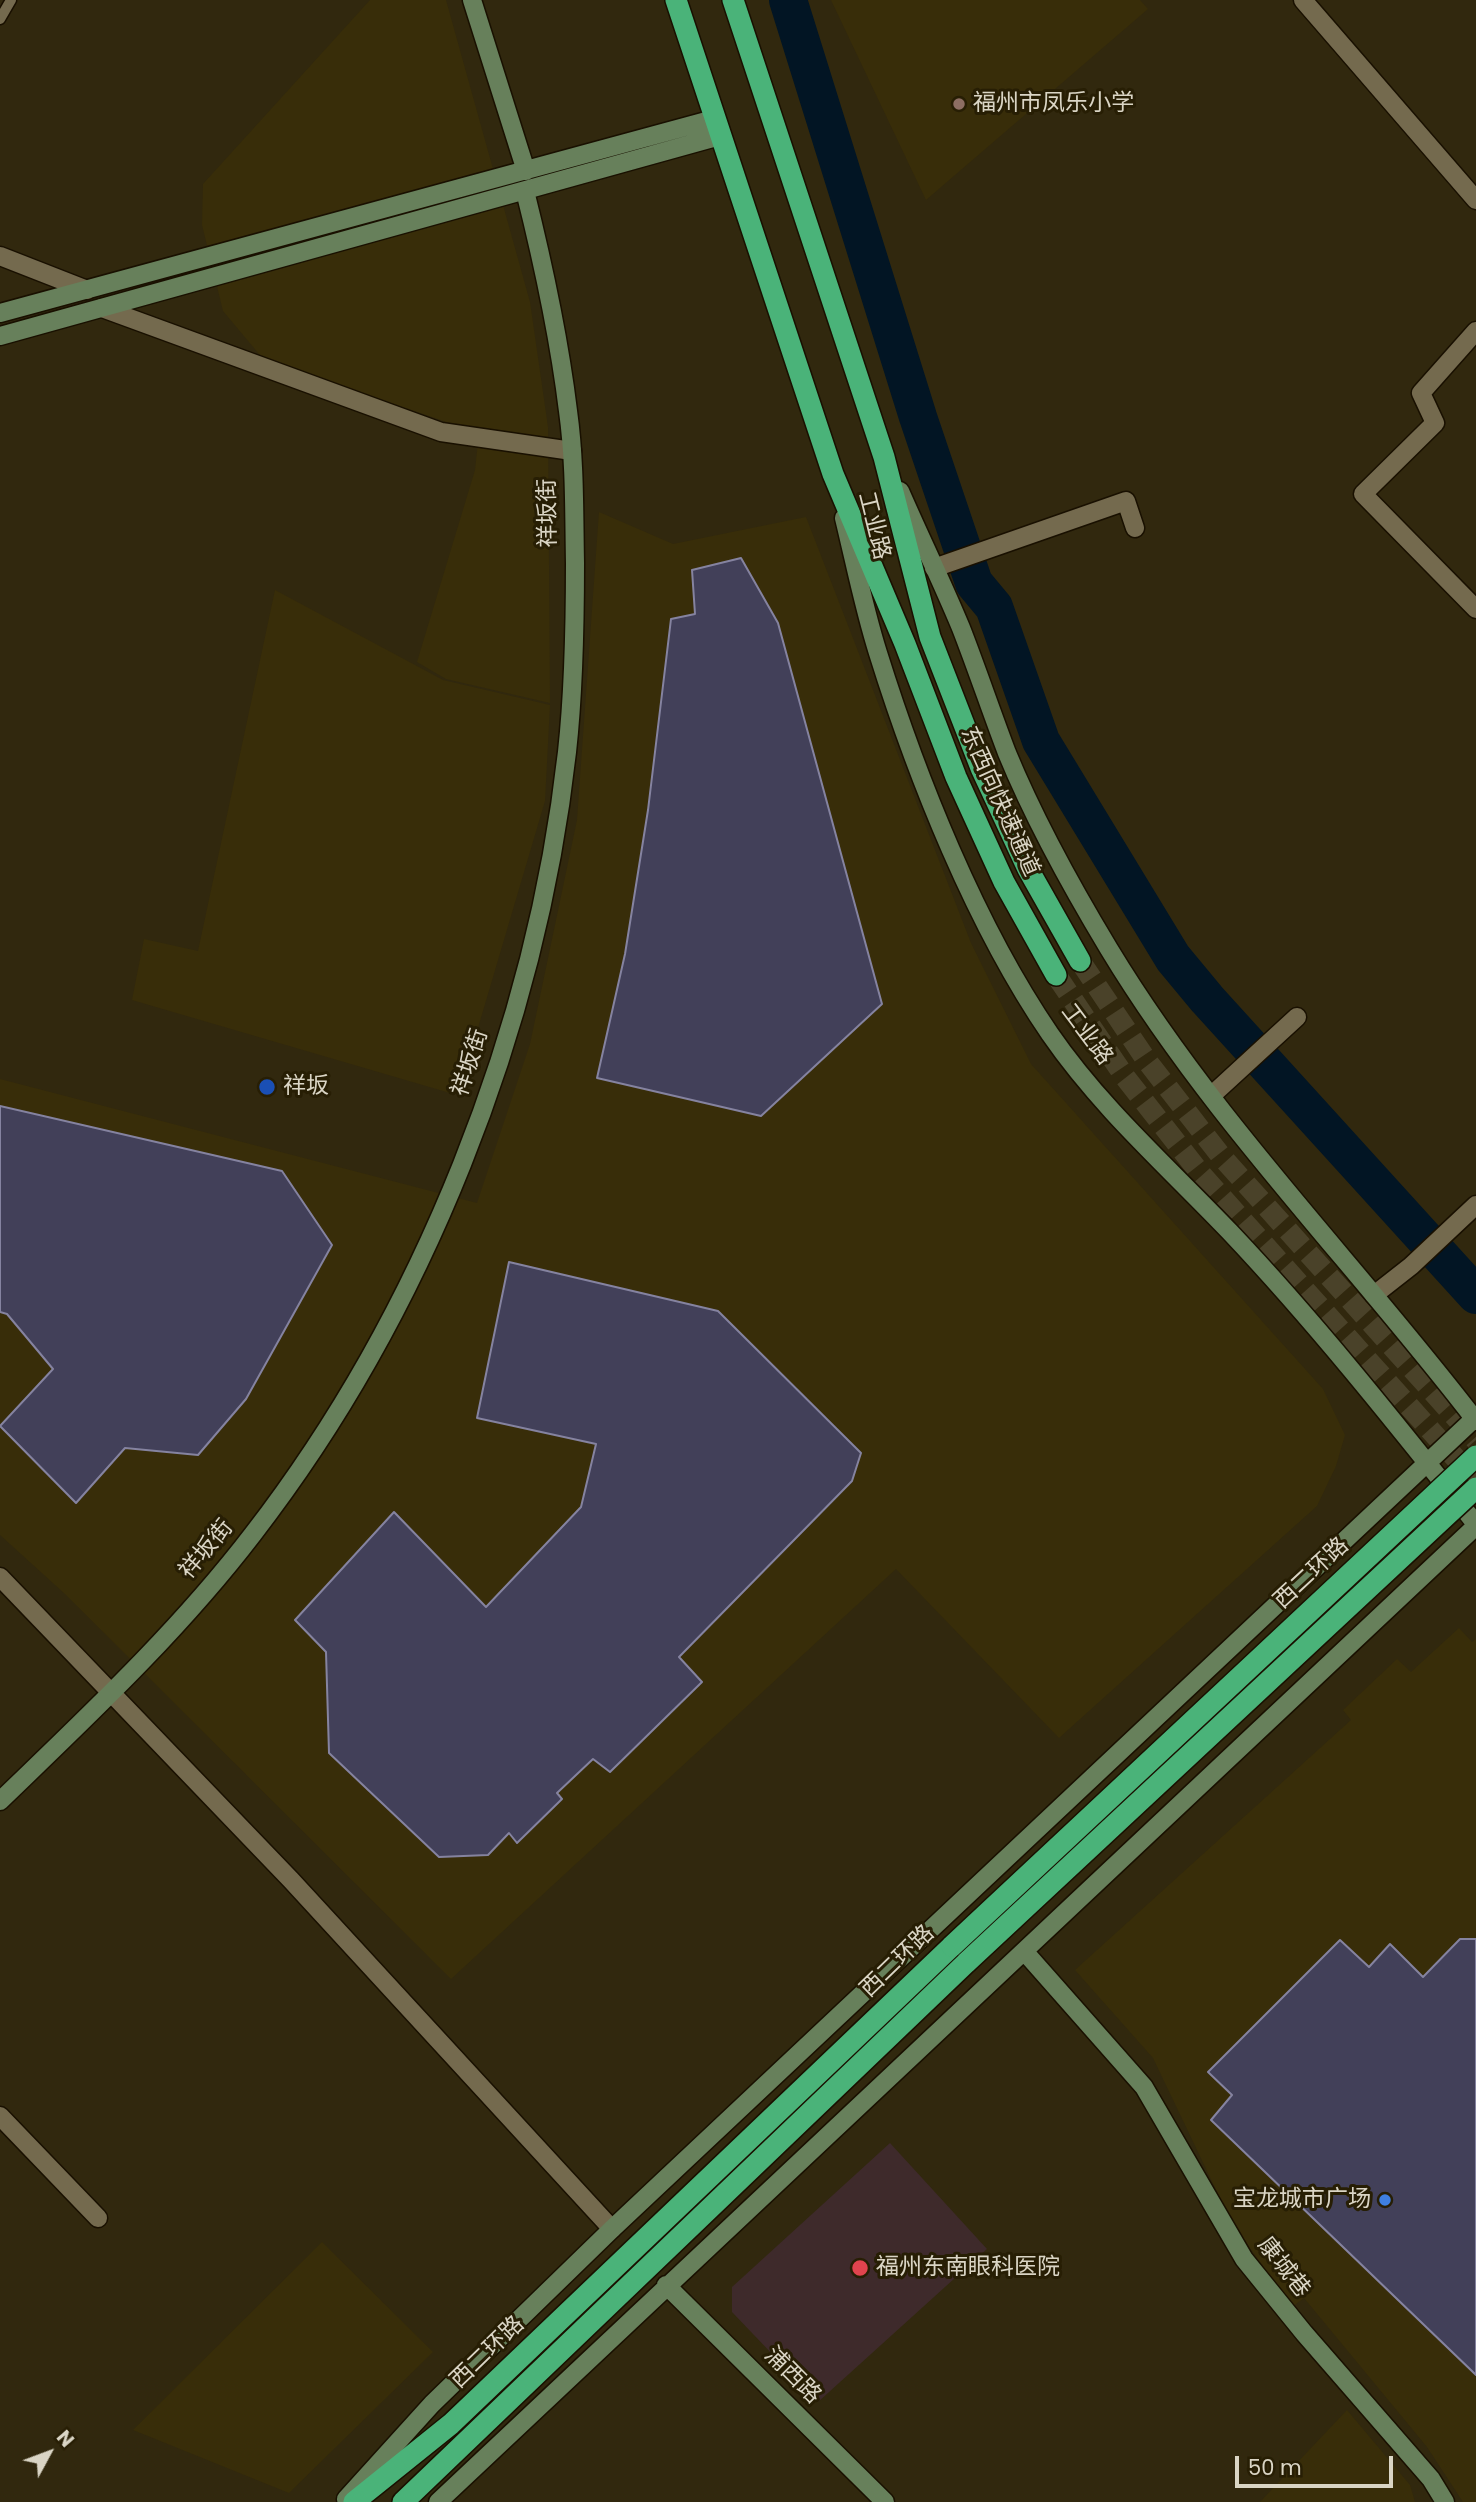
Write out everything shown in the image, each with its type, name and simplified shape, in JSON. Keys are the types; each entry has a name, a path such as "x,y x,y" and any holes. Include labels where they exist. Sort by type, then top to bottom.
{"highway":[{"name":"工业路","path":"733,0 884,457 930,637"},
{"name":"工业路","path":"676,4 833,474 905,644"},
{"name":"东西向快速通道","path":"930,637 981,768 1028,869 1080,961"},
{"name":"东西向快速通道","path":"905,644 956,778 1004,881 1056,975"},
{"name":"西二环路","path":"403,2502 960,1954 1476,1457"},
{"name":"西二环路","path":"354,2502 451,2424 960,1954 1476,1488"}],"main road":[{"path":"472,0 526,171"},
{"path":"0,313 526,171 717,128"},
{"path":"0,336 525,191 717,128"},
{"name":"祥坂街","path":"0,1801 110,1694 229,1564 300,1468 392,1315 438,1222 471,1143 528,960 562,789 571,710 575,617 572,451 559,345 525,191"},
{"name":"工业路","path":"884,457 960,627 1008,755 1055,854 1125,973 1170,1042 1297,1207 1374,1295 1475,1419"},
{"name":"工业路","path":"833,474 878,653 928,790 973,895 1025,995 1053,1037 1136,1140 1230,1232 1372,1394 1476,1525"},
{"path":"344,2502 432,2404 612,2229 1475,1419"},
{"path":"438,2502 1476,1525"},
{"name":"康城巷","path":"1024,1951 1135,2075 1244,2259 1431,2479 1446,2502"},
{"name":"浦西路","path":"666,2285 885,2502"}],"street":[{"path":"1303,0 1476,200"},
{"path":"0,256 87,290"},
{"path":"102,308 441,432 572,451"},
{"path":"1476,331 1421,393 1435,423 1363,494 1476,609"},
{"path":"934,568 1126,501 1135,528"},
{"path":"1211,1096 1297,1017"},
{"path":"1374,1295 1411,1266 1476,1205"},
{"path":"0,1577 291,1880 612,2229"},
{"path":"0,2116 98,2218"}],"lane":[{"path":"0,19 12,0"}],"shaded area":[{"path":"370,0 446,0 530,302 548,427 550,703 446,679 417,662 475,470 479,433 264,360 223,311 202,225 203,184"},
{"name":"福州市凤乐小学","path":"831,0 1140,0 1148,9 926,200"},
{"path":"599,512 673,544 806,517 971,943 1031,1064 1323,1389 1345,1435 1336,1466 1317,1506 1059,1738 896,1569 451,1979 65,1594 0,1535 0,1079 477,1203 530,1044 577,820"},
{"path":"275,590 443,680 550,705 545,801 475,1038 450,1093 132,1000 144,939 198,951"},
{"path":"1459,1628 1472,1642 1476,1639 1476,2502 1463,2502 1427,2447 1304,2298 1292,2307 1231,2221 1153,2058 1075,1970 1351,1720 1343,1710 1397,1659 1411,1672"},
{"name":"福州东南眼科医院","path":"890,2143 987,2249 818,2402 732,2312 732,2287"},
{"path":"322,2242 433,2352 289,2493 133,2430"},
{"path":"1347,2410 1410,2485 1415,2502 1260,2502"}],"building":[{"path":"741,558 778,623 882,1004 761,1116 597,1078 625,954 648,810 671,619 695,614 692,570"},
{"path":"0,1106 282,1171 332,1245 246,1399 198,1455 125,1448 76,1503 0,1426 53,1369 7,1314 0,1312"},
{"path":"509,1262 718,1311 861,1453 852,1481 679,1657 702,1682 610,1772 593,1759 557,1793 562,1799 517,1843 509,1833 488,1855 439,1857 329,1753 326,1652 295,1620 394,1512 486,1607 581,1507 596,1444 477,1418"},
{"name":"宝龙城市广场","path":"1460,1939 1476,1939 1476,2375 1211,2120 1232,2095 1208,2072 1340,1940 1369,1967 1390,1944 1423,1977"}],"waterway":[{"path":"788,0 918,417 974,583 994,607 1041,741 1173,958 1207,999 1476,1295"}],"tunnel":[{"path":"1080,961 1147,1061 1221,1156 1476,1440"},
{"path":"1056,975 1125,1077 1200,1173 1476,1481"}],"place":[{"name":"福州市凤乐小学","path":"959,104"},
{"name":"祥坂","path":"267,1087"},
{"name":"宝龙城市广场","path":"1385,2200"},
{"name":"福州东南眼科医院","path":"860,2268"}]}
